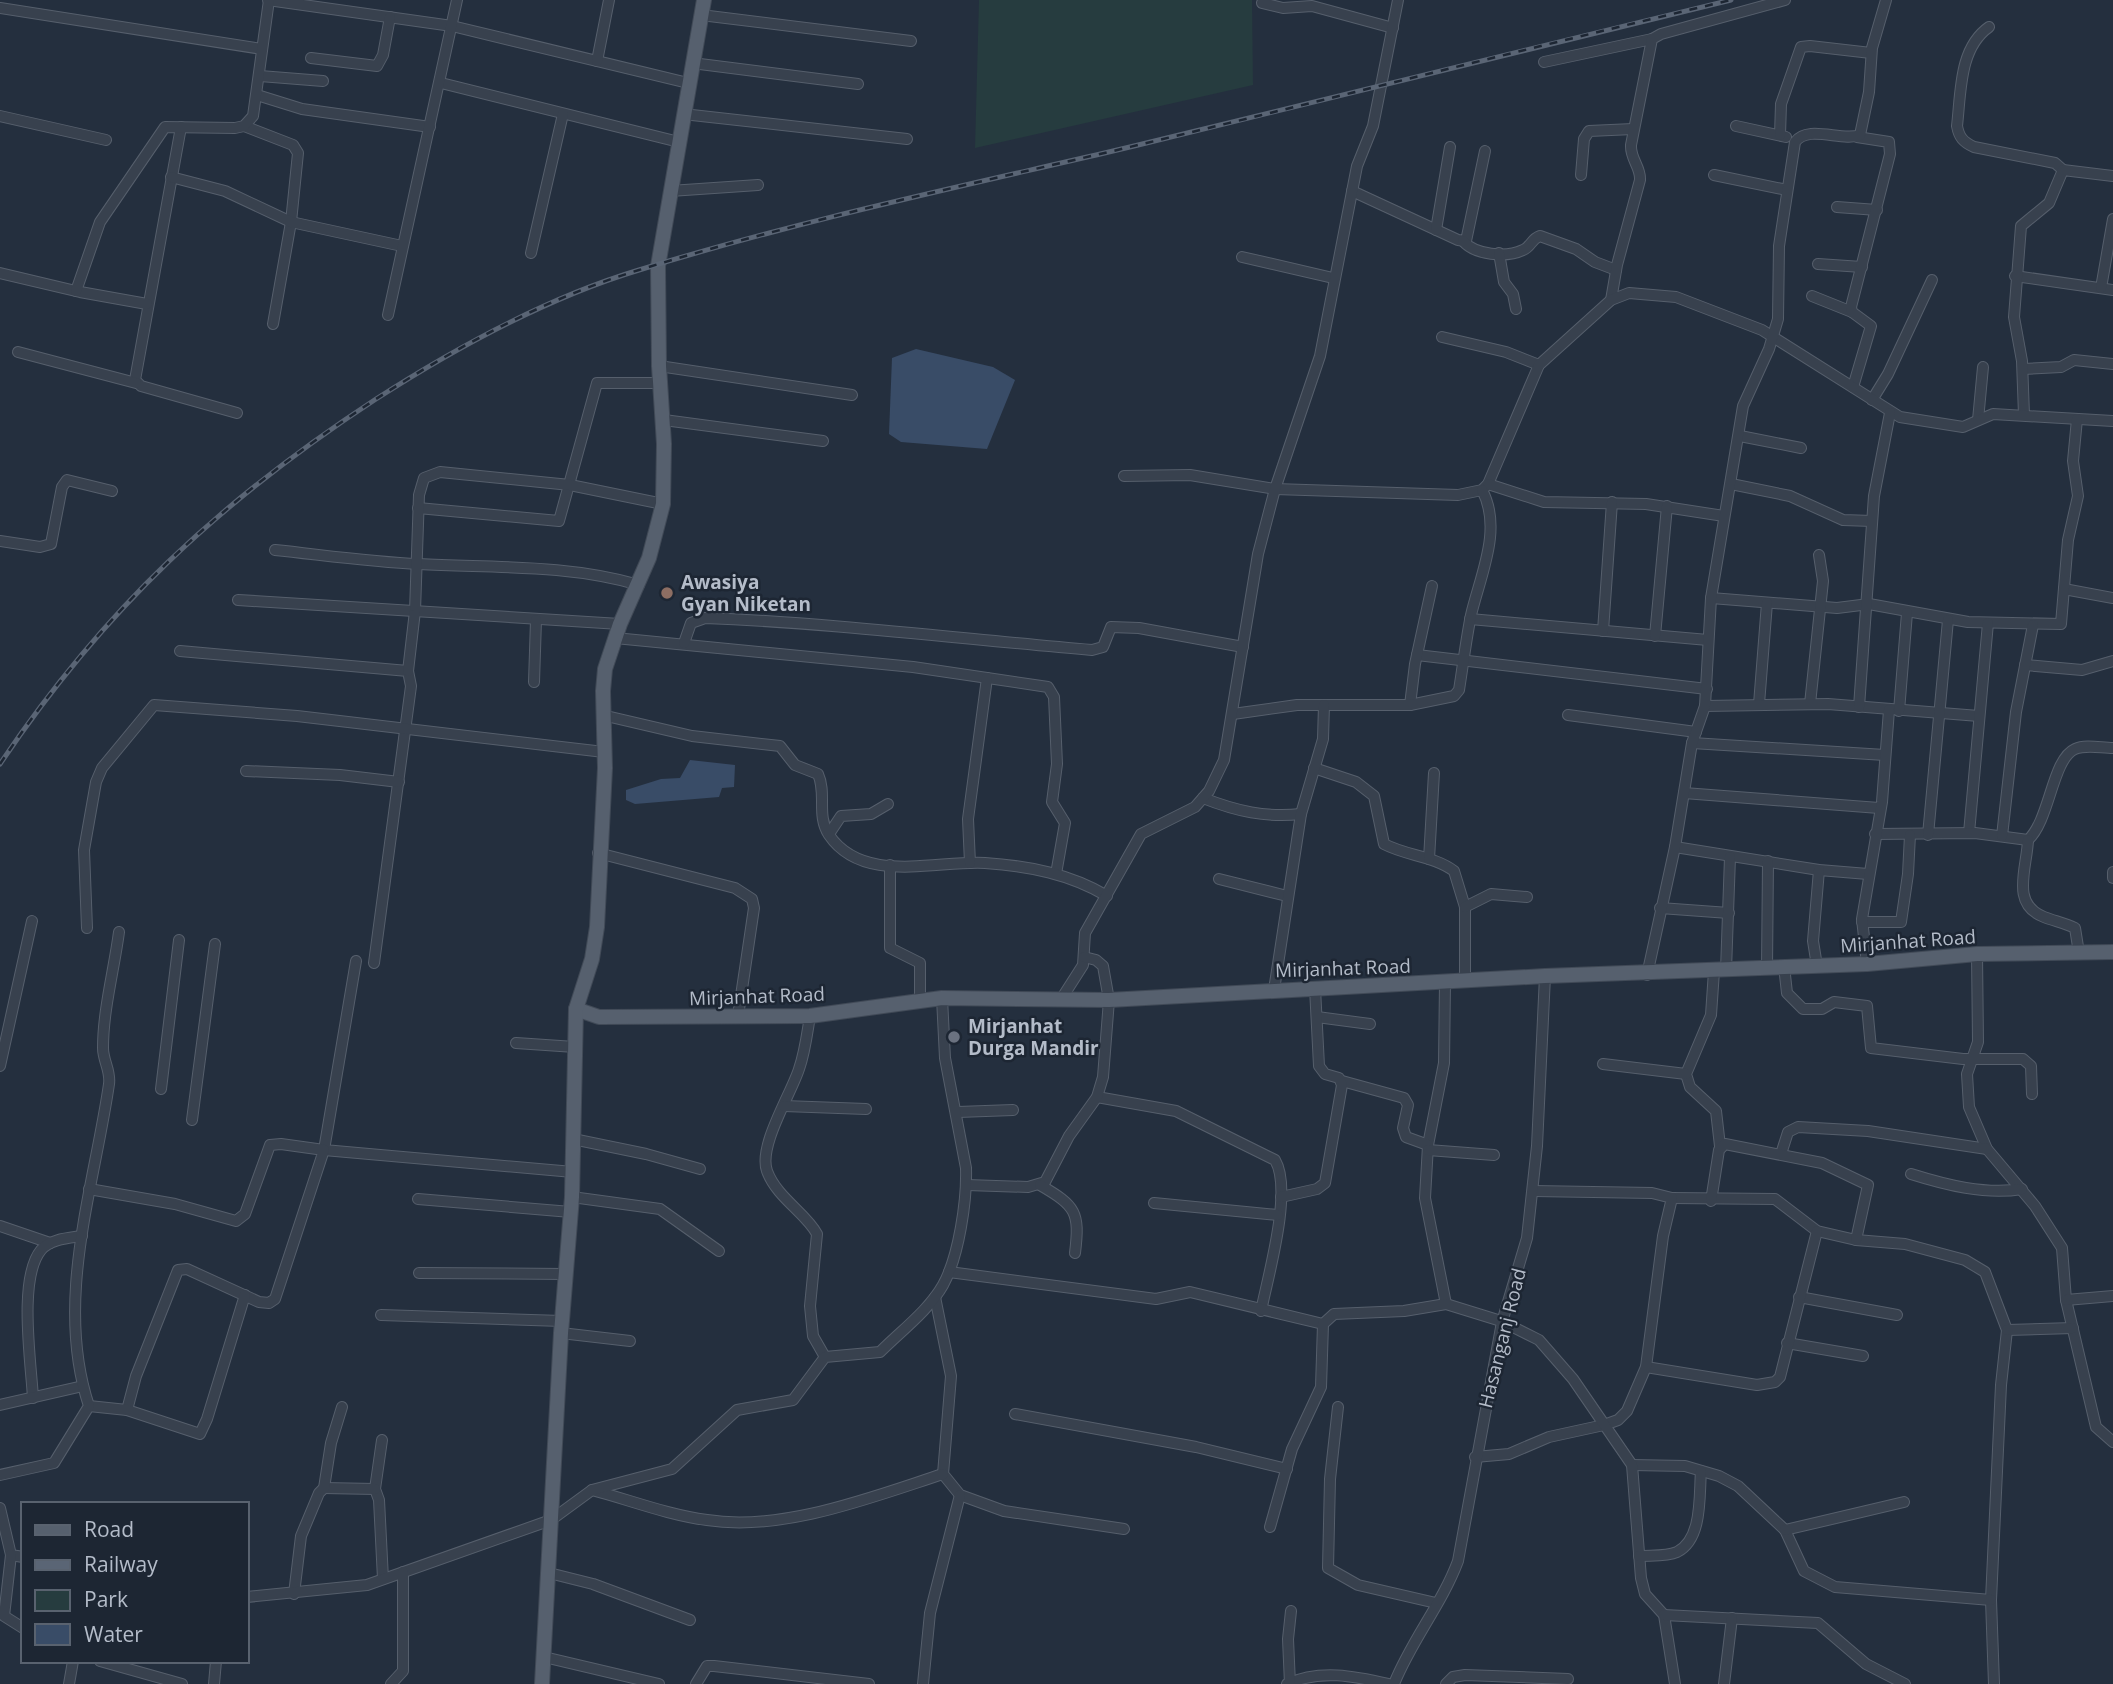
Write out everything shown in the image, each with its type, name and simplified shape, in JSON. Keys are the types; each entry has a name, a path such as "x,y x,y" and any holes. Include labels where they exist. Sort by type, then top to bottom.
{"main road":[{"path":"542,1684 562,1327 572,1205 576,1009 592,958 597,927 605,669 653,547 663,504 664,420 659,366 658,266 703,7"},
{"name":"Mirjanhat Road","path":"576,1009 599,1017 810,1016 942,998 1108,1000 1545,976 1647,975 1784,966 1867,964 1978,954 2113,952"}],"street":[{"path":"244,126 253,116 269,0 311,2 452,26 688,83"},
{"path":"388,315 457,0"},
{"path":"597,61 609,0"},
{"path":"1060,1001 1081,970 1084,933 1140,834 1152,826 1184,814 1203,798 1224,760 1258,554 1275,489 1320,356 1333,278 1357,166 1373,126 1398,0"},
{"path":"1544,62 1652,39 1661,34 1785,0"},
{"path":"1857,137 1861,133 1866,106 1871,54 1886,0"},
{"path":"1262,3 1283,8 1312,6 1393,28"},
{"path":"703,7 911,41"},
{"path":"0,8 262,49"},
{"path":"311,58 377,66 383,55 390,17"},
{"path":"1989,27 1978,35 1970,49 1957,126 1962,140 1973,147 2052,162 2063,170 2113,176"},
{"path":"1612,300 1616,270 1640,180 1639,168 1630,154 1652,39"},
{"path":"1780,135 1781,104 1801,47 1871,54"},
{"path":"692,63 858,84"},
{"path":"260,76 323,82"},
{"path":"440,83 679,142"},
{"path":"257,95 302,108 430,127"},
{"path":"531,253 563,114"},
{"path":"683,114 907,139"},
{"path":"0,116 106,139"},
{"path":"76,291 86,254 106,212 165,127 244,126 296,148 298,165 291,222 273,324"},
{"path":"135,383 146,304 181,127"},
{"path":"1736,127 1796,139 1816,135 1857,137 1890,145 1852,312"},
{"path":"1581,175 1584,139 1589,131 1633,130"},
{"path":"1647,975 1675,847 1692,743 1705,706 1711,598 1746,398 1773,338 1779,310 1779,255 1796,139"},
{"path":"1436,230 1450,147"},
{"path":"1463,241 1469,238 1485,151"},
{"path":"2024,415 2023,369 2014,317 2015,276 2021,226 2049,203 2063,170"},
{"path":"1714,175 1787,190"},
{"path":"171,177 225,191 291,222 402,246"},
{"path":"670,191 758,185"},
{"path":"1352,191 1463,241 1473,250 1499,253 1522,250 1540,236 1576,248 1595,262 1616,270"},
{"path":"1837,207 1877,210"},
{"path":"2015,276 2107,289 2113,219"},
{"path":"1499,253 1504,282 1513,294 1516,309"},
{"path":"1242,257 1333,278"},
{"path":"1818,264 1862,267"},
{"path":"0,273 146,304"},
{"path":"1872,400 1888,374 1932,280"},
{"path":"1233,714 1297,705 1410,705 1454,696 1458,690 1470,619 1487,562 1490,517 1485,487 1539,365 1612,300 1629,293 1676,297 1753,326 1853,387 1890,413 1963,427 1988,414 2113,421"},
{"path":"1812,296 1852,312 1871,326 1853,387"},
{"path":"1442,337 1506,352 1539,365"},
{"path":"18,352 237,413"},
{"path":"2023,369 2061,367 2074,360 2113,364"},
{"path":"659,366 852,395"},
{"path":"1978,420 1983,367"},
{"path":"418,508 559,521 585,416 597,383 661,383"},
{"path":"1859,707 1876,480 1890,413"},
{"path":"1711,598 1821,606 1866,605 1948,620 2061,624 2068,540 2078,496 2073,461 2077,419"},
{"path":"664,420 823,441"},
{"path":"1740,436 1801,449"},
{"path":"374,963 411,685 408,671 415,611 418,508 424,478 440,472 570,485 663,504"},
{"path":"1124,476 1190,475 1275,489 1458,495 1485,487 1544,502 1612,502 1667,506 1724,516"},
{"path":"0,541 40,547 51,544 67,480 112,491"},
{"path":"1731,484 1790,496 1843,520 1872,521"},
{"path":"1603,631 1612,502"},
{"path":"1655,636 1667,506"},
{"path":"275,551 417,564 568,572 610,576 639,584"},
{"path":"1810,704 1823,577 1819,567 1819,555"},
{"path":"1410,705 1417,655 1432,586"},
{"path":"2064,589 2113,598"},
{"path":"238,600 536,620 684,643 1048,687 1054,698 1057,775 1052,802 1065,823 1056,874"},
{"path":"1759,704 1767,603"},
{"path":"1867,964 1862,922 1907,613"},
{"path":"684,643 691,623 705,618 868,628 923,636 1092,650 1103,647 1111,626 1243,647"},
{"path":"1470,619 1550,623 1603,631 1708,640"},
{"path":"534,682 536,620"},
{"path":"1928,835 1948,620"},
{"path":"1969,833 1987,623"},
{"path":"2002,836 2016,712 2033,625"},
{"path":"180,651 408,671"},
{"path":"1417,655 1463,662 1532,666 1707,689"},
{"path":"2025,665 2082,670 2113,661"},
{"path":"970,863 968,820 988,678"},
{"path":"87,928 84,850 96,782 102,768 151,706 159,704 205,711 297,716 604,752"},
{"path":"1705,706 1810,704 1979,716"},
{"path":"1274,990 1301,814 1322,739 1324,705"},
{"path":"602,715 692,736 780,746 795,765 815,772 820,777 821,814 829,834 842,850 856,857 890,865 937,867 970,863 1056,874 1076,879 1107,896"},
{"path":"1568,715 1696,732"},
{"path":"1692,743 1885,755"},
{"path":"2079,953 2075,928 2041,916 2025,904 2022,890 2028,840 2048,807 2068,753 2086,747 2113,748"},
{"path":"1314,768 1356,782 1371,792 1377,802 1382,841 1402,853 1429,859 1454,871 1465,907 1465,982"},
{"path":"246,771 340,775 399,782"},
{"path":"1429,859 1434,773"},
{"path":"1684,793 1880,808"},
{"path":"1203,798 1256,814 1301,814"},
{"path":"829,834 841,816 871,814 888,804"},
{"path":"1875,834 1969,833 2028,840"},
{"path":"1862,922 1901,922 1910,835"},
{"path":"1675,847 1819,870 1868,874"},
{"path":"598,853 734,888 752,899 754,908 738,1016"},
{"path":"1711,1201 1720,1146 1716,1111 1690,1087 1686,1074 1711,1015 1729,913 1730,857"},
{"path":"1767,968 1768,861"},
{"path":"890,865 890,948 920,963 920,1001"},
{"path":"1817,966 1813,942 1819,870"},
{"path":"2113,872 2113,878"},
{"path":"1219,879 1287,896"},
{"path":"1465,907 1492,894 1527,897"},
{"path":"1660,908 1729,913"},
{"path":"0,1066 32,921"},
{"path":"0,1475 54,1463 89,1406 83,1386 76,1301 89,1189 110,1078 103,1051 119,932"},
{"path":"161,1088 179,940"},
{"path":"192,1120 215,944"},
{"path":"1978,954 1978,1042 1967,1074 1967,1098 1975,1127 1987,1149 2022,1189 2062,1248 2066,1300 2096,1427 2113,1442"},
{"path":"1041,1185 1049,1179 1069,1136 1097,1097 1108,1036 1108,1000 1102,966 1096,960 1084,957"},
{"path":"127,1410 175,1272 187,1269 264,1303 275,1298 324,1150 356,961"},
{"path":"1784,966 1787,993 1800,1007 1818,1009 1834,1002 1867,1006 1871,1048 1973,1059 2018,1058 2028,1061 2032,1094"},
{"name":"Hasanganj Road","path":"1391,1684 1450,1581 1458,1560 1502,1322 1527,1238 1534,1191 1545,976"},
{"path":"1445,983 1444,1063 1428,1148 1426,1209 1446,1304"},
{"path":"1315,988 1319,1066 1325,1074 1404,1098 1408,1105 1403,1128 1406,1138 1428,1148 1494,1155"},
{"path":"248,1597 367,1585 551,1520 592,1490 672,1469 737,1410 793,1400 825,1357 880,1352 935,1297 949,1272 957,1246 967,1185 958,1112 945,1058 942,998"},
{"path":"810,1016 804,1054 767,1147 765,1163 771,1178 791,1207 817,1234 810,1306 813,1336 825,1357"},
{"path":"1317,1017 1370,1024"},
{"path":"516,1043 575,1047"},
{"path":"1603,1064 1686,1074"},
{"path":"1281,1196 1317,1189 1325,1183 1342,1081"},
{"path":"1097,1097 1176,1111 1272,1157 1279,1169 1281,1196 1261,1311"},
{"path":"784,1106 866,1109"},
{"path":"958,1112 1013,1110"},
{"path":"1781,1154 1788,1132 1798,1127 1868,1131 1987,1149"},
{"path":"573,1139 700,1169"},
{"path":"89,1189 175,1204 236,1221 245,1213 270,1145 281,1144 573,1172"},
{"path":"1720,1146 1725,1144 1822,1163 1868,1185 1856,1240"},
{"path":"1910,1174 1955,1186 2001,1191 2022,1189"},
{"path":"967,1185 1041,1185 1066,1201 1076,1214 1078,1225 1074,1253"},
{"path":"1534,1191 1653,1194 1711,1201 1775,1199 1817,1231 1856,1240 1905,1244 1975,1264 1985,1272 2007,1330 2001,1385 1991,1600 1994,1684"},
{"path":"1475,1457 1509,1454 1549,1437 1618,1420 1627,1411 1646,1367 1661,1243 1672,1198"},
{"path":"418,1199 660,1209 719,1251"},
{"path":"1154,1203 1278,1215"},
{"path":"0,1226 50,1243 82,1236"},
{"path":"1646,1367 1768,1385 1780,1377 1817,1231"},
{"path":"33,1398 30,1287 37,1256 50,1243"},
{"path":"949,1272 1156,1299 1189,1292 1324,1324"},
{"path":"419,1273 566,1274"},
{"path":"89,1406 127,1410 200,1434 245,1295"},
{"path":"2066,1300 2113,1296"},
{"path":"935,1297 951,1376 943,1474 960,1495 1004,1511 1124,1529"},
{"path":"1799,1297 1897,1315"},
{"path":"1270,1527 1287,1469 1321,1387 1324,1324 1334,1314 1404,1311 1446,1304 1502,1322 1539,1340 1573,1379 1632,1465 1639,1556 1645,1594 1664,1615 1675,1684"},
{"path":"381,1315 562,1327 630,1341"},
{"path":"2007,1330 2073,1328"},
{"path":"1787,1343 1863,1356"},
{"path":"0,1405 83,1386"},
{"path":"324,1488 331,1443 341,1407"},
{"path":"1338,1407 1330,1479 1328,1568 1358,1586 1436,1603"},
{"path":"1014,1413 1196,1447 1287,1469"},
{"path":"382,1440 375,1489 379,1500 383,1579"},
{"path":"1632,1465 1685,1466 1738,1486 1785,1530 1804,1571 1835,1587 1991,1600"},
{"path":"1639,1556 1670,1554 1689,1542 1696,1520 1701,1471"},
{"path":"592,1490 710,1521 762,1521 842,1506 943,1474"},
{"path":"294,1594 301,1536 318,1493 324,1488 375,1489"},
{"path":"923,1684 930,1612 960,1495"},
{"path":"1785,1530 1904,1503"},
{"path":"0,1508 11,1555 4,1616 21,1627"},
{"path":"11,1555 21,1557"},
{"path":"391,1684 403,1671 403,1572"},
{"path":"549,1573 593,1584 690,1620"},
{"path":"1291,1611 1287,1639 1289,1684 1300,1677 1336,1674 1391,1684"},
{"path":"1664,1615 1818,1623 1866,1664 1905,1684"},
{"path":"1724,1684 1732,1618"},
{"path":"544,1657 659,1684"},
{"path":"69,1684 73,1663"},
{"path":"107,1663 182,1684"},
{"path":"214,1684 216,1663"},
{"path":"696,1684 707,1666 869,1684"},
{"path":"1446,1684 1453,1677 1465,1675 1568,1679"}],"green space":[{"path":"979,0 1252,0 1253,85 975,148"}],"water":[{"path":"916,349 993,367 1015,380 987,449 901,442 889,434 892,358"},
{"path":"690,760 735,765 734,787 722,788 719,797 635,804 626,800 626,790 661,779 680,778"}],"railway":[{"path":"0,764 81,656 124,607 216,518 266,477 376,399 438,361 536,309 604,281 815,221 1731,0"}],"place":[{"name":"Awasiya Gyan Niketan","path":"667,593"},
{"name":"Mirjanhat Durga Mandir","path":"954,1037"}]}
